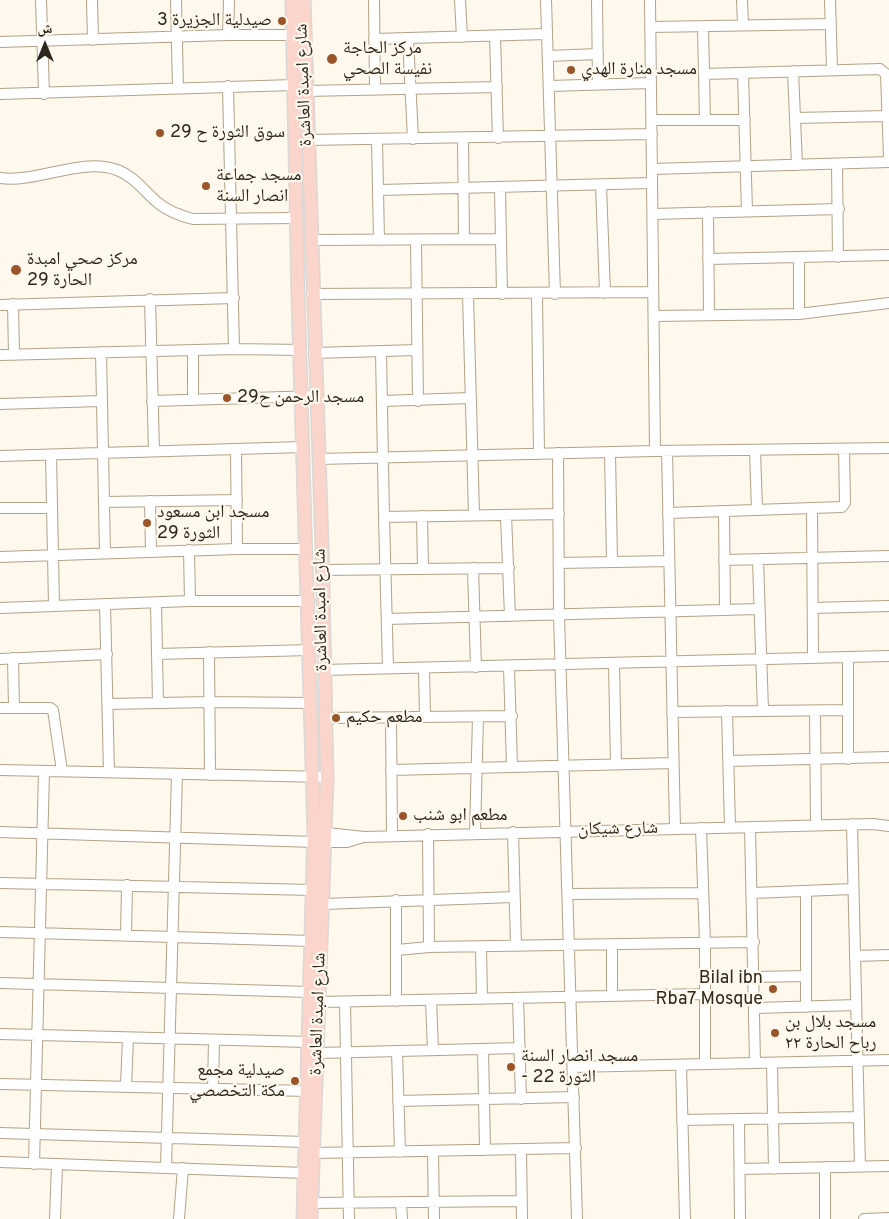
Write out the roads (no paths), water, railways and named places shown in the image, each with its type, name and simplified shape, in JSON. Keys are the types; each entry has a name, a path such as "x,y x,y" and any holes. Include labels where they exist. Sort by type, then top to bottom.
{"main road":[{"name":"شارع امبدة العاشرة","path":"292,0 293,36 307,140 317,396 327,777 314,890 302,1219"},
{"name":"شارع امبدة العاشرة","path":"304,0 297,218 303,447 308,549 313,778 320,837 324,904 311,1219"},
{"path":"308,584 322,584"}],"street":[{"path":"41,0 44,94"},
{"path":"92,0 93,40"},
{"path":"176,0 178,88"},
{"path":"228,35 229,0"},
{"path":"374,0 375,90"},
{"path":"460,0 462,37"},
{"path":"546,0 555,294"},
{"path":"597,0 598,84"},
{"path":"650,0 655,451"},
{"path":"742,0 743,25"},
{"path":"830,0 832,69"},
{"path":"650,27 831,24"},
{"path":"703,27 705,120"},
{"path":"374,40 547,34"},
{"path":"0,42 177,36 293,36"},
{"path":"495,36 498,138"},
{"path":"408,38 413,139"},
{"path":"548,56 598,54"},
{"path":"704,74 743,74 832,69 884,70 886,74 889,158"},
{"path":"793,71 797,165"},
{"path":"743,74 747,211"},
{"path":"548,86 651,83"},
{"path":"228,86 234,349"},
{"path":"0,94 44,94 228,86 375,90 496,87"},
{"path":"795,118 887,116"},
{"path":"652,120 745,120"},
{"path":"307,140 652,134"},
{"path":"463,138 464,239"},
{"path":"377,140 380,190 379,240"},
{"path":"652,169 889,162"},
{"path":"838,164 840,209 838,257"},
{"path":"0,178 40,177 68,168 115,169 138,184 159,204 184,217 297,218"},
{"path":"380,190 652,183"},
{"path":"601,185 606,293"},
{"path":"500,188 502,294"},
{"path":"653,214 840,209"},
{"path":"708,212 709,315"},
{"path":"311,240 501,239"},
{"path":"416,240 418,401"},
{"path":"708,259 838,257 889,254"},
{"path":"799,257 799,314"},
{"path":"312,294 653,292"},
{"path":"468,294 474,515"},
{"path":"537,294 539,454"},
{"path":"0,305 150,299 234,298"},
{"path":"150,299 154,451"},
{"path":"654,316 799,314 889,303"},
{"path":"13,304 14,355"},
{"path":"0,355 234,349 301,350"},
{"path":"193,350 193,400"},
{"path":"314,353 417,350"},
{"path":"101,352 105,553"},
{"path":"381,352 388,668"},
{"path":"152,401 317,396"},
{"path":"382,401 470,398"},
{"path":"0,404 102,401"},
{"path":"0,456 303,447"},
{"path":"318,459 383,459 655,451 889,448"},
{"path":"236,449 236,549"},
{"path":"668,513 844,506 844,449"},
{"path":"755,450 757,510"},
{"path":"666,451 675,828"},
{"path":"610,452 612,561"},
{"path":"558,453 559,615 578,1219"},
{"path":"51,455 54,606"},
{"path":"150,500 151,552"},
{"path":"104,502 237,500"},
{"path":"0,508 51,508"},
{"path":"812,508 813,658"},
{"path":"724,511 725,610"},
{"path":"384,517 559,514"},
{"path":"506,515 510,616"},
{"path":"422,516 422,569"},
{"path":"0,557 189,550 308,549"},
{"path":"189,550 190,601"},
{"path":"724,560 889,556"},
{"path":"758,560 763,711"},
{"path":"559,563 669,561"},
{"path":"473,568 476,667"},
{"path":"322,570 508,568"},
{"path":"0,608 190,601 309,601"},
{"path":"156,603 158,703"},
{"path":"105,604 108,772"},
{"path":"812,608 889,606"},
{"path":"387,619 759,609"},
{"path":"157,654 310,650"},
{"path":"209,652 210,774"},
{"path":"0,658 106,654"},
{"path":"323,670 509,667 889,656"},
{"path":"13,658 14,708"},
{"path":"848,658 848,758"},
{"path":"614,664 616,764"},
{"path":"509,667 512,716 512,767"},
{"path":"424,669 425,717"},
{"path":"108,704 311,703"},
{"path":"0,708 50,708 54,710 62,771"},
{"path":"672,712 848,710"},
{"path":"727,711 730,827"},
{"path":"815,711 816,825"},
{"path":"325,718 512,716"},
{"path":"475,833 478,717"},
{"path":"390,718 392,835"},
{"path":"729,761 889,757"},
{"path":"391,770 674,763"},
{"path":"0,770 327,777"},
{"path":"34,1164 44,771"},
{"path":"166,1168 177,774"},
{"name":"شارع شيكان","path":"873,824 889,821"},
{"path":"852,824 860,1167"},
{"name":"شارع شيكان","path":"0,832 176,838 320,837 347,842 364,837 392,835 852,824 889,826"},
{"path":"750,827 756,1063"},
{"path":"701,828 705,943 705,1064"},
{"path":"512,832 516,946"},
{"path":"428,834 430,947"},
{"path":"0,883 173,885 314,890"},
{"path":"126,935 127,885"},
{"path":"753,893 853,889"},
{"path":"806,891 806,1007"},
{"path":"569,894 703,893"},
{"path":"324,904 514,897"},
{"path":"396,900 396,1001"},
{"path":"0,932 312,941"},
{"path":"397,950 430,947 754,942"},
{"path":"612,945 612,996"},
{"path":"481,947 482,999"},
{"path":"855,956 889,955"},
{"path":"755,977 806,976"},
{"path":"0,983 310,992"},
{"path":"319,1002 704,994"},
{"path":"518,998 521,1099"},
{"path":"430,1000 433,1050"},
{"path":"345,1002 350,1219"},
{"path":"756,1008 856,1005"},
{"path":"0,1034 309,1042"},
{"path":"126,1086 128,1038"},
{"path":"213,1089 214,1040"},
{"path":"318,1053 520,1048"},
{"path":"483,1049 485,1150"},
{"path":"397,1052 400,1152"},
{"path":"574,1067 889,1060"},
{"path":"772,1063 774,1168"},
{"path":"681,1065 685,1219"},
{"path":"0,1084 308,1091"},
{"path":"398,1101 574,1097"},
{"path":"682,1120 859,1117"},
{"path":"739,1120 740,1219"},
{"path":"0,1133 306,1142"},
{"path":"314,1153 576,1148"},
{"path":"521,1149 522,1219"},
{"path":"433,1151 434,1219"},
{"path":"0,1162 304,1173"},
{"path":"55,1219 56,1165"},
{"path":"740,1169 889,1166"},
{"path":"825,1167 825,1219"},
{"path":"180,1219 183,1168"},
{"path":"312,1203 521,1201"},
{"path":"401,1203 402,1219"},
{"path":"864,1219 889,1218"}],"place":[{"name":"صيدلية الجزيرة 3","path":"282,21"},
{"name":"مركز الحاجة نفيسة الصحي","path":"332,59"},
{"name":"مسجد منارة الهدي","path":"571,70"},
{"name":"سوق الثورة ح 29","path":"160,133"},
{"name":"مسجد جماعة انصار السنة","path":"206,186"},
{"name":"مركز صحي امبدة الحارة 29","path":"16,270"},
{"name":"مسجد الرحمن ح29","path":"227,398"},
{"name":"مسجد ابن مسعود الثورة 29","path":"147,523"},
{"name":"مطعم حكيم","path":"336,718"},
{"name":"مطعم ابو شنب","path":"403,816"},
{"name":"Bilal ibn Rba7 Mosque","path":"773,989"},
{"name":"مسجد بلال بن رباح الحارة ٢٢","path":"775,1033"},
{"name":"مسجد انصار السنة - الثورة 22","path":"511,1067"},
{"name":"صيدلية مجمع مكة التخصصي","path":"295,1081"}]}
